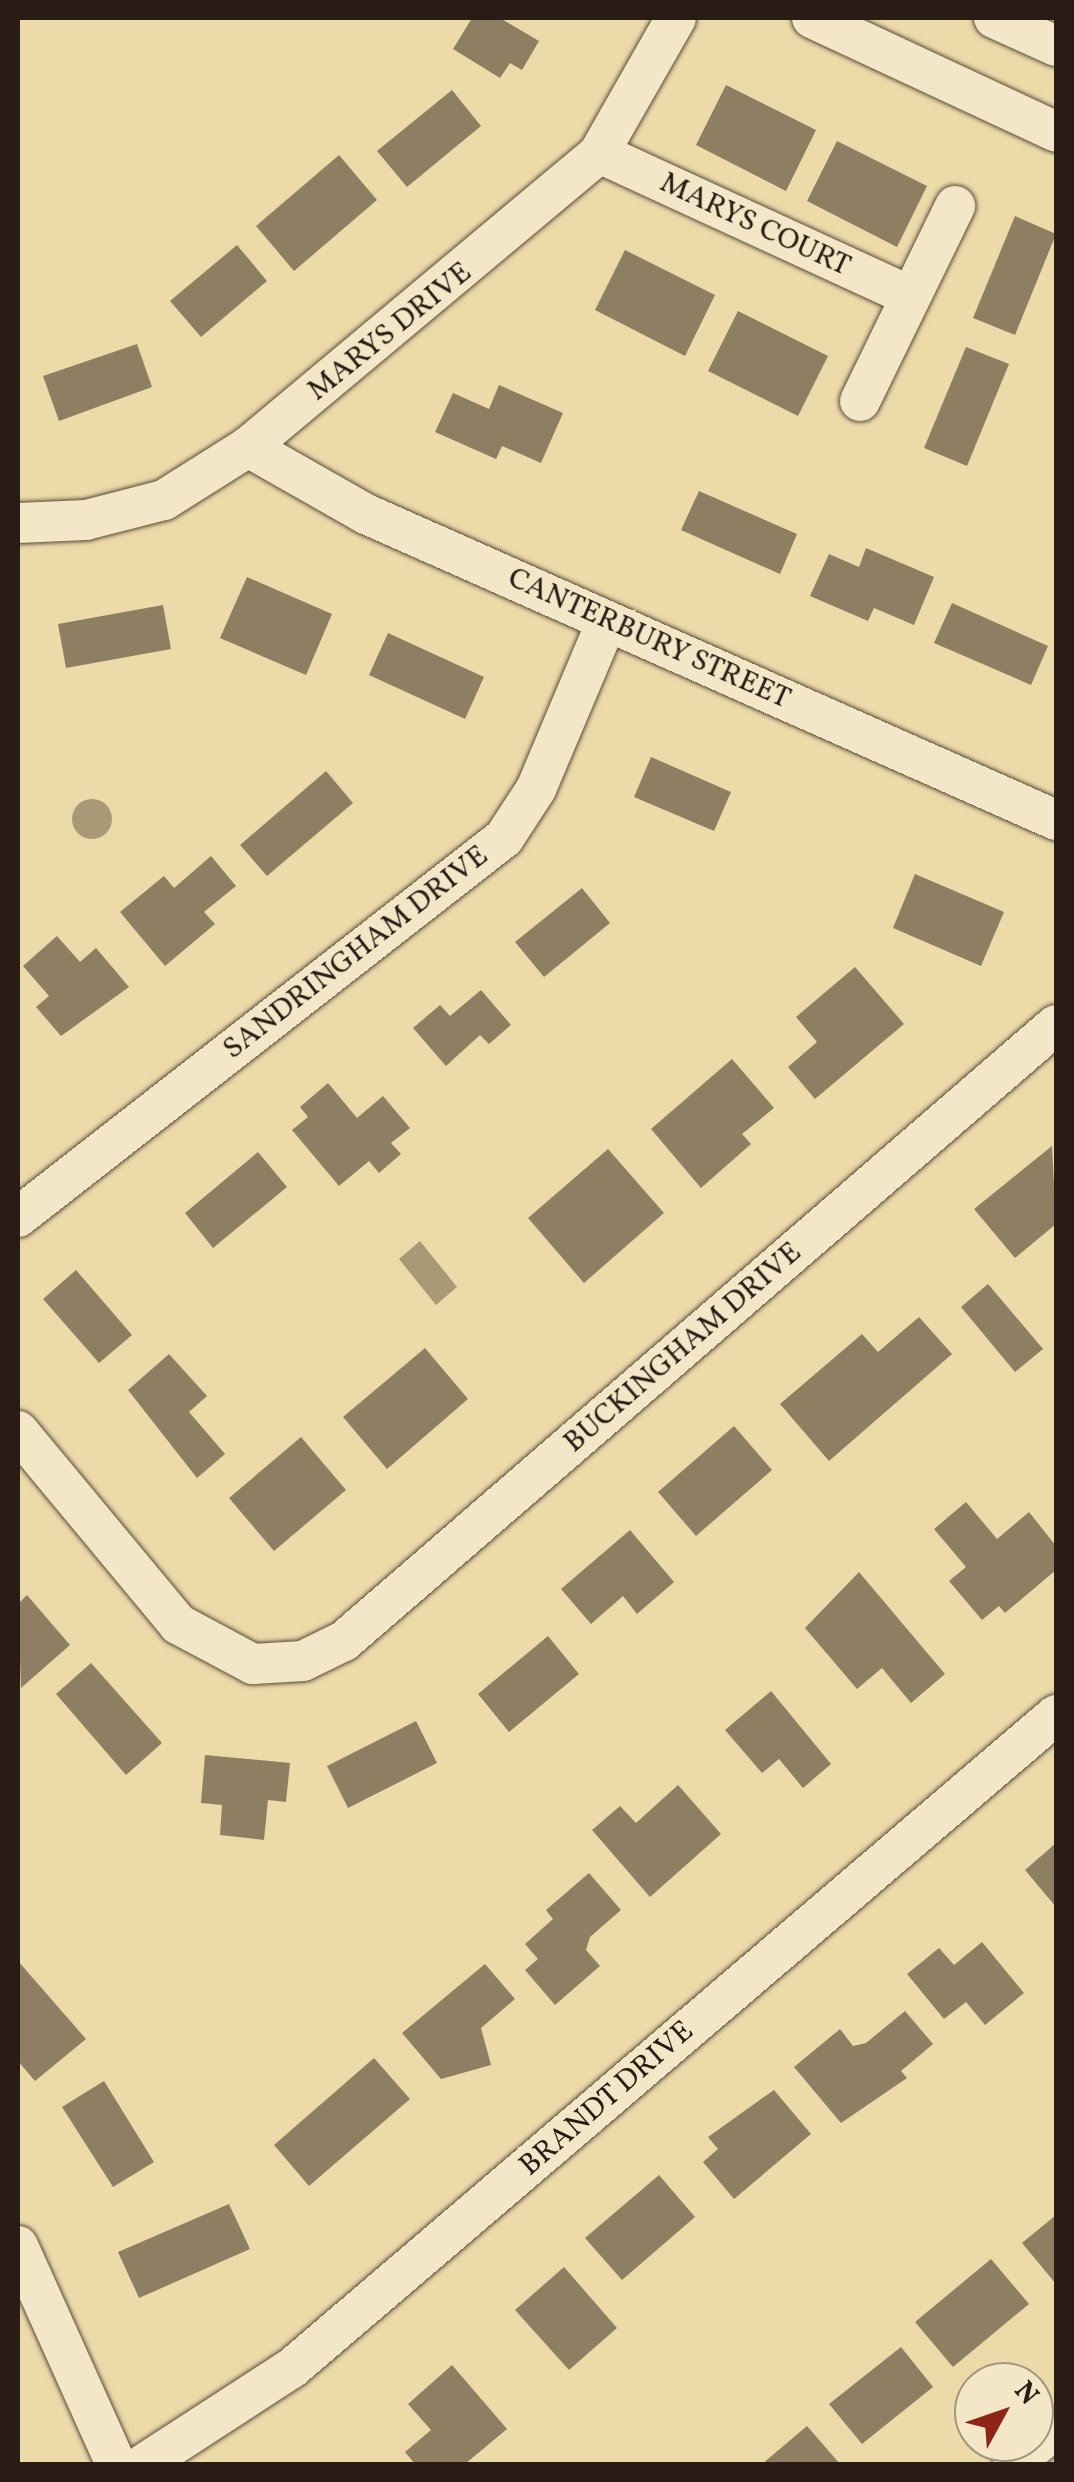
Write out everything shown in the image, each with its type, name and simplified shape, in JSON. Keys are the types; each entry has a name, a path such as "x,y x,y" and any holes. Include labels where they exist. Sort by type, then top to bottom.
{"street":[{"name":"MARYS DRIVE","path":"18,523 86,520 164,500 248,447 599,153 676,18"},
{"path":"812,18 1056,132"},
{"path":"994,18 1056,46"},
{"name":"MARYS COURT","path":"599,153 910,296"},
{"path":"860,401 954,206"},
{"name":"CANTERBURY STREET","path":"248,447 298,482 1056,820"},
{"name":"SANDRINGHAM DRIVE","path":"18,1217 504,838 536,789 607,621"},
{"name":"BUCKINGHAM DRIVE","path":"18,1432 178,1624 253,1664 303,1661 344,1640 1056,1025"},
{"name":"BRANDT DRIVE","path":"144,2464 292,2368 1056,1715"},
{"path":"18,2246 116,2464"},
{"path":"1013,2464 1056,2428"}],"shaded area":[{"path":"92,799 106,805 112,819 106,833 92,839 78,833 72,819 78,805"},
{"path":"420,1241 457,1287 436,1305 399,1259"}],"building":[{"path":"472,18 500,18 539,41 522,70 510,63 500,78 453,49"},
{"path":"726,85 816,130 786,191 696,145"},
{"path":"452,90 481,126 407,187 377,151"},
{"path":"837,141 927,186 897,247 807,201"},
{"path":"339,155 377,200 294,271 256,226"},
{"path":"1015,216 1056,234 1015,335 973,318"},
{"path":"237,245 267,281 201,337 170,301"},
{"path":"625,250 715,295 685,356 595,310"},
{"path":"738,311 828,356 798,416 708,371"},
{"path":"137,344 152,387 59,421 43,376"},
{"path":"966,347 1009,364 967,466 924,448"},
{"path":"499,385 563,413 541,463 502,446 496,459 435,432 453,393 489,409"},
{"path":"699,491 797,534 780,574 681,530"},
{"path":"866,548 934,577 914,625 874,608 868,621 810,596 829,554 859,567"},
{"path":"247,577 332,614 306,675 220,638"},
{"path":"952,603 1048,646 1031,685 934,643"},
{"path":"163,605 171,649 66,668 58,624"},
{"path":"388,633 484,677 465,719 369,675"},
{"path":"651,757 731,792 714,831 634,797"},
{"path":"326,771 353,803 267,876 240,845"},
{"path":"211,856 236,886 204,912 215,924 165,966 120,912 164,876 174,888"},
{"path":"915,874 1004,912 981,966 893,928"},
{"path":"582,888 610,923 544,977 515,942"},
{"path":"57,936 80,962 96,948 129,987 61,1036 36,1007 49,996 23,966"},
{"path":"855,967 904,1024 815,1099 788,1067 817,1042 796,1017"},
{"path":"481,990 511,1025 489,1044 480,1035 446,1066 413,1028 440,1005 450,1016"},
{"path":"732,1059 774,1108 742,1134 751,1144 701,1188 651,1129"},
{"path":"328,1083 357,1118 383,1096 410,1128 391,1143 401,1154 379,1173 369,1161 339,1186 292,1130 308,1117 300,1107"},
{"path":"1052,1146 1056,1224 1015,1258 974,1209"},
{"path":"608,1149 664,1213 584,1283 528,1218"},
{"path":"258,1152 287,1187 213,1248 185,1213"},
{"path":"76,1270 132,1335 99,1363 43,1299"},
{"path":"988,1284 1043,1349 1015,1372 961,1307"},
{"path":"919,1317 952,1354 829,1461 780,1404 862,1334 878,1352"},
{"path":"425,1348 468,1399 387,1469 343,1417"},
{"path":"169,1354 207,1396 189,1412 225,1454 197,1478 128,1390"},
{"path":"734,1426 772,1470 696,1536 658,1492"},
{"path":"301,1437 346,1490 274,1551 229,1498"},
{"path":"966,1502 997,1539 1029,1512 1056,1546 1056,1570 1005,1613 999,1606 982,1620 949,1581 966,1567 934,1529"},
{"path":"630,1530 674,1582 637,1614 623,1596 591,1624 561,1589"},
{"path":"859,1572 945,1674 911,1703 882,1668 857,1689 805,1628"},
{"path":"27,1595 70,1645 21,1688 18,1604"},
{"path":"548,1636 579,1674 509,1732 478,1694"},
{"path":"91,1663 162,1743 126,1775 56,1694"},
{"path":"771,1691 831,1764 803,1788 779,1759 762,1773 725,1730"},
{"path":"416,1721 437,1763 348,1808 327,1766"},
{"path":"205,1755 290,1763 286,1802 268,1800 264,1840 220,1835 222,1805 201,1803"},
{"path":"678,1785 721,1834 650,1897 592,1830 620,1806 636,1823"},
{"path":"1056,1843 1056,1907 1025,1870"},
{"path":"589,1873 621,1910 590,1937 586,1950 600,1966 555,2005 525,1970 538,1959 525,1944 553,1919 546,1910"},
{"path":"982,1942 1024,1993 985,2025 966,2002 944,2019 907,1974 939,1948 954,1965"},
{"path":"18,1961 86,2039 35,2081 18,2061"},
{"path":"485,1964 515,1999 481,2028 491,2065 441,2079 402,2033"},
{"path":"905,2011 933,2044 901,2071 907,2078 841,2123 794,2067 840,2029 853,2046 866,2043"},
{"path":"374,2058 410,2099 309,2186 274,2145"},
{"path":"104,2081 154,2162 113,2187 62,2107"},
{"path":"774,2090 811,2134 734,2199 703,2162 718,2149 708,2137"},
{"path":"659,2175 695,2217 622,2280 585,2238"},
{"path":"229,2204 250,2249 139,2298 118,2252"},
{"path":"1056,2215 1056,2284 1022,2243"},
{"path":"991,2259 1029,2304 959,2362 954,2362 953,2367 915,2322"},
{"path":"564,2267 617,2328 569,2370 515,2310"},
{"path":"901,2347 933,2387 862,2444 829,2404"},
{"path":"452,2365 507,2429 465,2464 415,2464 405,2452 431,2430 408,2404"},
{"path":"807,2426 840,2464 762,2464"}]}
